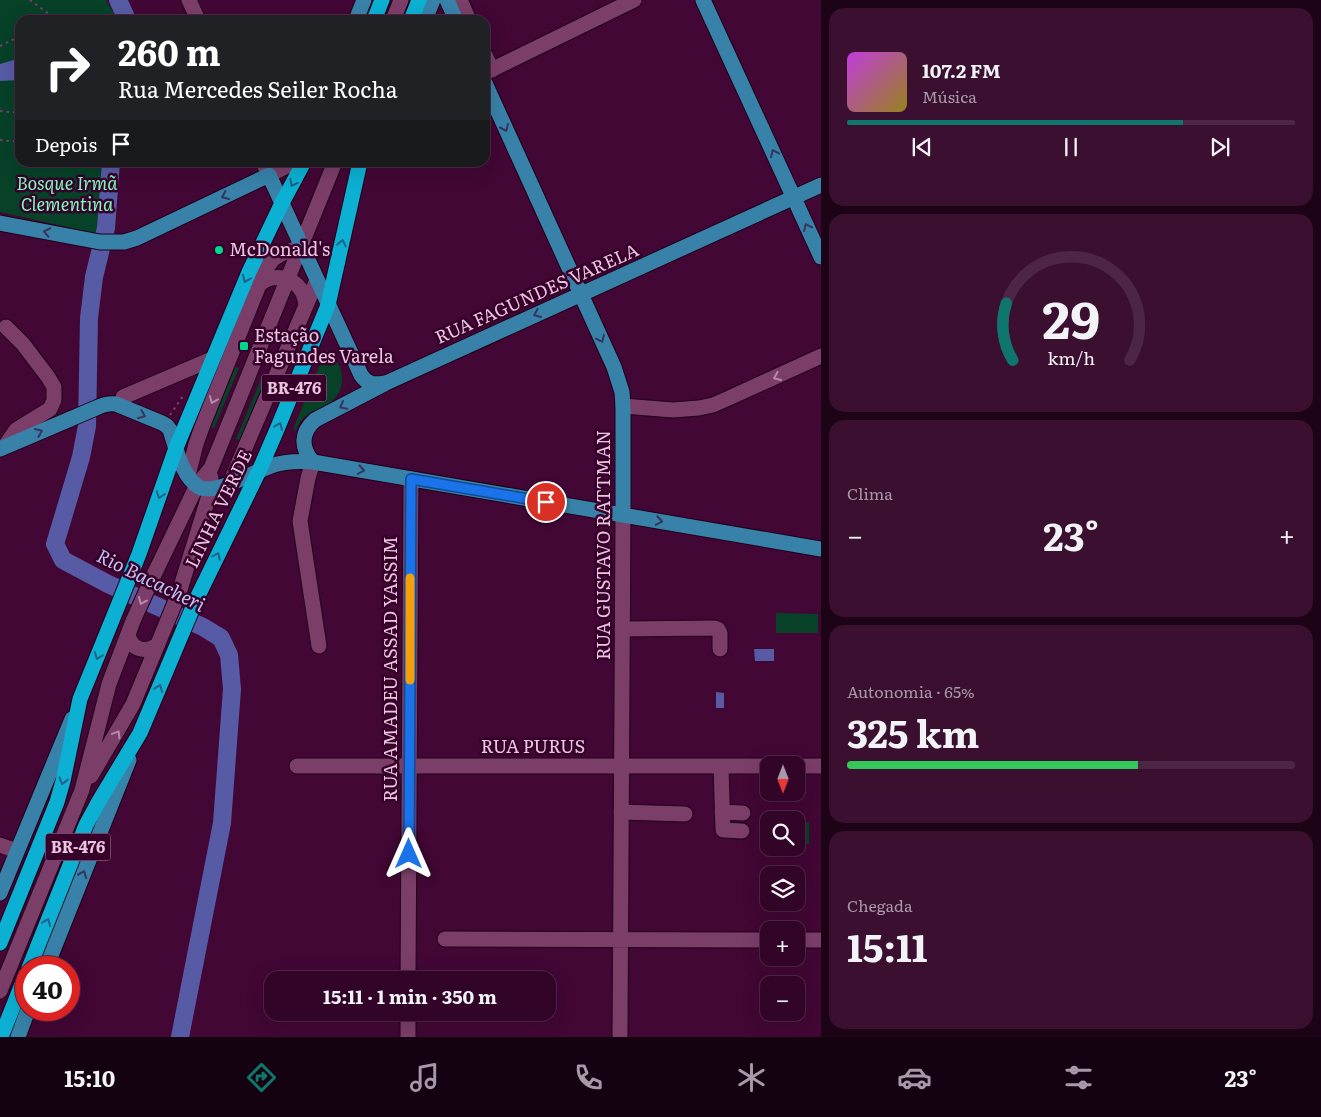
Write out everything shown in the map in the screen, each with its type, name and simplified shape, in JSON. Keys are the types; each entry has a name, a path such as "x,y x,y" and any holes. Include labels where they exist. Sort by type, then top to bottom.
{"highway":[{"path":"376,15 382,0"},
{"path":"412,15 419,0"},
{"name":"BR-476","path":"0,943 57,802 80,699 144,542 176,448 249,272 301,167"},
{"name":"LINHA VERDE","path":"34,956 86,825 140,733 196,600 260,470 328,305 359,167"},
{"path":"1,1037 15,1002"}],"main road":[{"path":"358,15 364,0"},
{"path":"427,15 433,0"},
{"path":"447,0 454,15"},
{"path":"704,0 821,256"},
{"name":"RUA GUSTAVO RATTMAN","path":"490,83 614,367 622,392 623,515"},
{"path":"348,216 366,167"},
{"path":"0,223 93,241 108,243 124,242 137,238 266,169 364,380 373,384 386,383"},
{"name":"RUA FAGUNDES VARELA","path":"313,462 307,455 303,441 306,430 314,420 386,383 821,185"},
{"path":"3,448 106,404 116,404 167,426 180,460 199,483 230,483 272,466 297,461 313,462 821,549"},
{"path":"0,893 4,872 17,851 80,699"},
{"path":"51,956 140,733"},
{"path":"18,1036 24,1021"}],"street":[{"path":"189,0 196,15"},
{"path":"395,15 401,0"},
{"path":"460,0 467,15"},
{"path":"490,74 634,0"},
{"path":"0,991 82,790 109,684 131,628 151,581 199,483 212,468 333,167"},
{"path":"82,790 127,716 179,593 199,483 196,444 265,270 273,259 302,246"},
{"path":"259,285 264,280 272,278 288,279 300,289 306,304"},
{"path":"230,483 317,280"},
{"path":"3,448 16,430 50,409 54,400 54,388 48,377 23,344 6,327"},
{"path":"623,406 673,410 699,408 729,398 821,356"},
{"path":"123,397 212,358"},
{"path":"196,444 198,454 203,463 212,468 222,470 228,468 233,466 240,458"},
{"path":"313,462 300,521 319,646"},
{"name":"RUA AMADEU ASSAD YASSIM","path":"408,971 411,479"},
{"name":"RUA GUSTAVO RATTMAN","path":"620,1037 623,515"},
{"path":"131,628 132,644 140,649 150,649 160,638"},
{"path":"622,629 715,628 720,633 720,649"},
{"name":"RUA PURUS","path":"297,766 760,766"},
{"path":"721,766 723,830 742,831"},
{"path":"805,766 821,766"},
{"path":"621,812 685,814"},
{"path":"722,812 743,813"},
{"path":"0,844 17,851"},
{"path":"445,939 760,940"},
{"path":"805,940 821,940"},
{"path":"408,1021 408,1037"}],"path":[{"path":"30,0 49,15"},
{"path":"0,46 15,38"},
{"path":"0,111 15,112"},
{"path":"0,140 15,142"},
{"path":"170,415 185,394"}],"green space":[{"name":"Bosque Irmã Clementina","path":"0,0 106,0 115,15 15,15 15,167 102,167 98,234 0,212"},
{"path":"326,350 340,367 342,374 341,388 332,401 307,415 299,423 296,430 293,429"},
{"path":"232,365 239,368 214,428 208,426"},
{"path":"261,379 267,381 242,441 236,439"},
{"path":"776,613 818,614 818,633 776,633"},
{"path":"805,822 809,822 809,844 805,844"}],"water":[{"path":"15,60 15,80 0,81 0,64"},
{"path":"754,649 774,649 774,661 755,661"},
{"path":"716,692 724,693 724,708 716,708"}],"waterway":[{"name":"Rio Bacacheri","path":"118,0 125,15"},
{"name":"Rio Bacacheri","path":"111,167 106,228 94,277 89,318 87,426 81,457 55,544 63,560 108,584 203,627 221,638 229,655 232,689 222,823 180,1037"}],"slow traffic":[{"path":"410,578 410,680"}],"place":[{"name":"McDonald's","path":"219,250"},
{"name":"Estação Fagundes Varela","path":"244,346"}],"route":[{"path":"409,854 411,479 546,502"}]}
